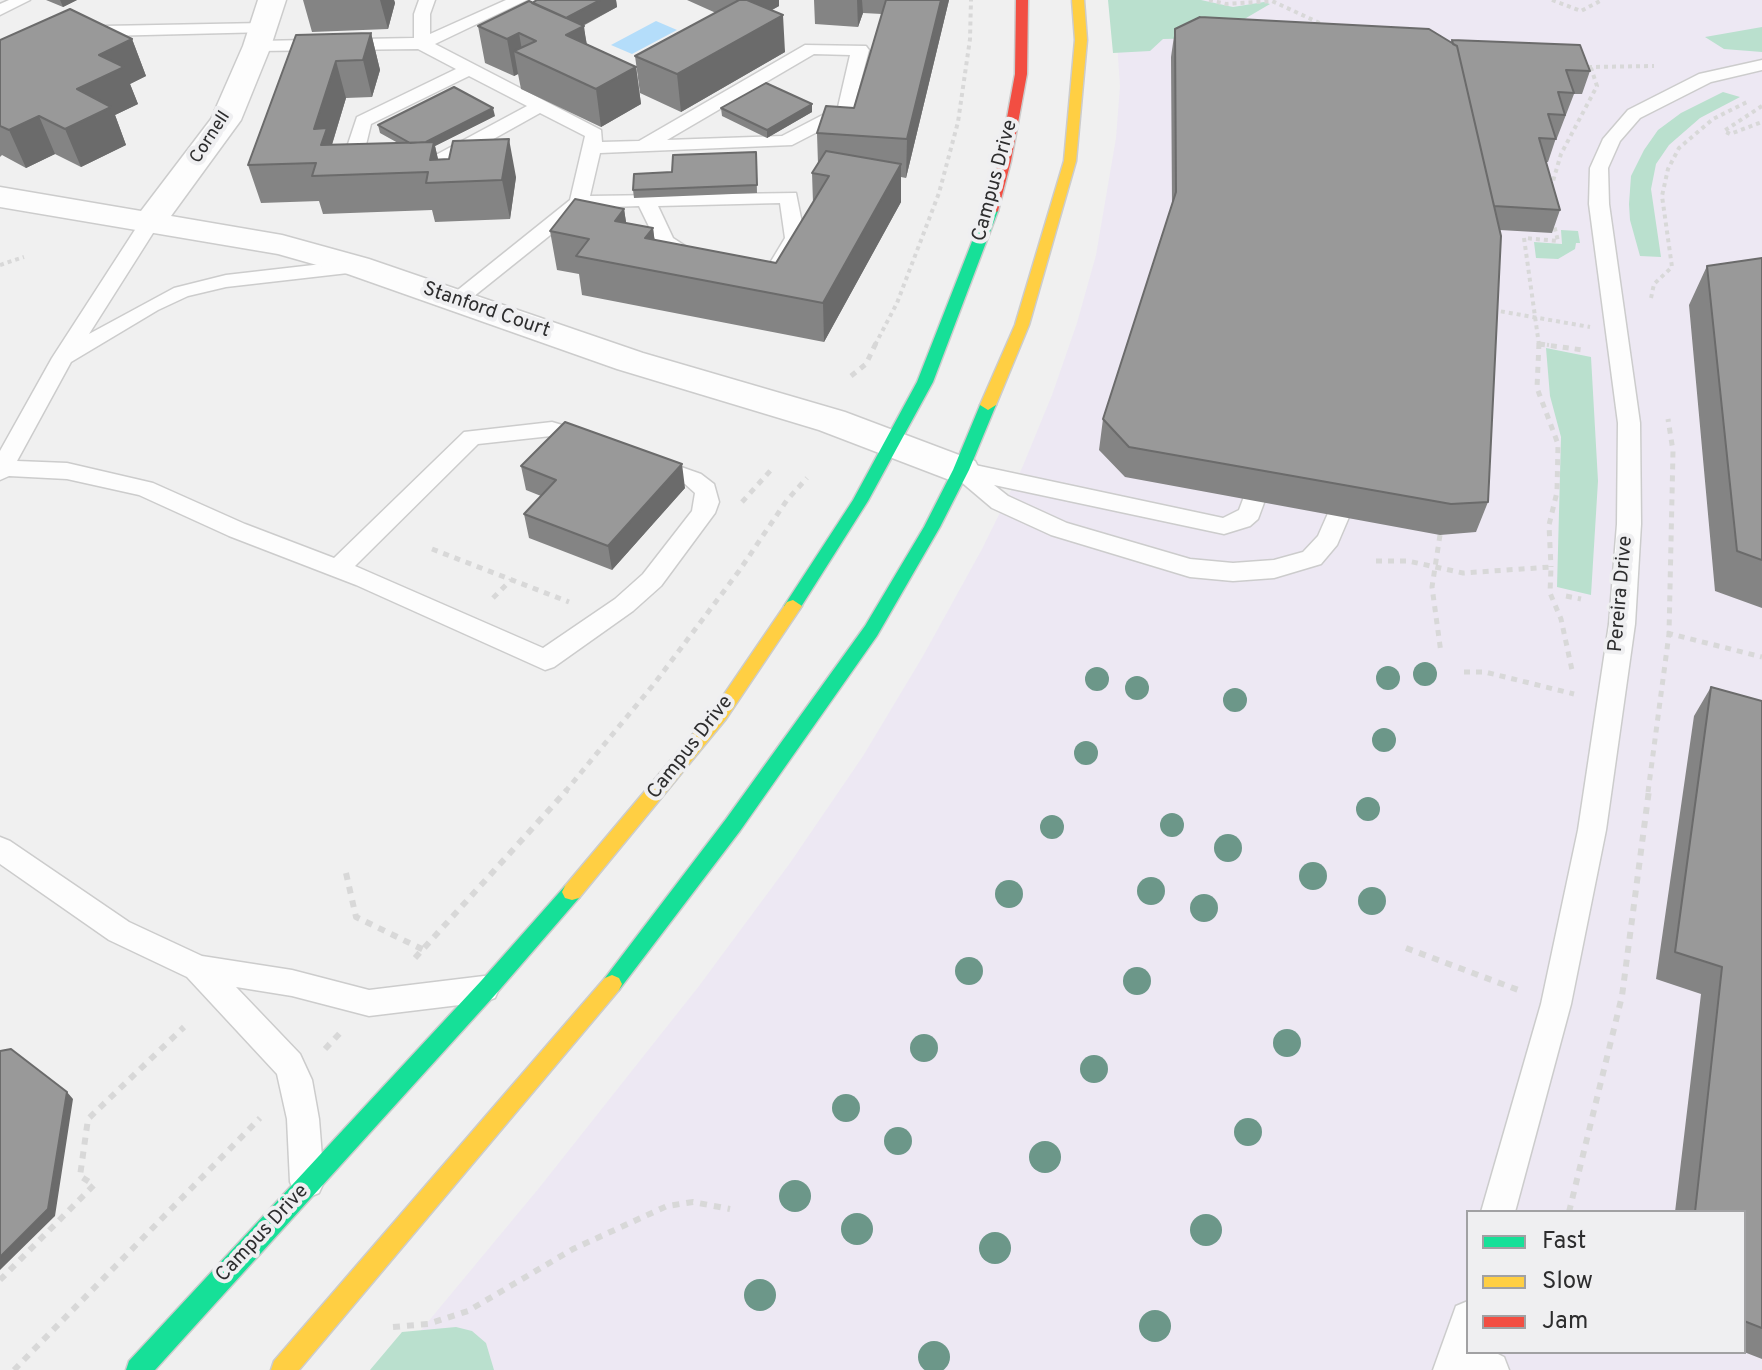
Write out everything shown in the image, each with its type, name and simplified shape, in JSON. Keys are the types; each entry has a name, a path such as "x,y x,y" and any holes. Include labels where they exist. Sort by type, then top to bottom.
{"main road":[{"name":"Campus Drive","path":"138,1370 488,988 633,822 720,714 860,501 925,382 986,229 1005,161 1021,74 1022,0"},
{"path":"283,1370 590,1014 733,825 871,631 932,527 961,470 1022,325 1070,161 1081,40 1078,0"}],"street":[{"name":"Cornell","path":"150,222 226,120 272,0"},
{"name":"Stanford Court","path":"0,197 282,245 357,266 630,361 893,442 961,470"}],"lane":[{"path":"0,10 22,0"},
{"path":"422,44 422,14 427,0"},
{"path":"422,44 519,0"},
{"path":"68,39 104,31 422,44 595,134 579,202"},
{"path":"591,148 786,141 846,110 860,50 811,49 643,146"},
{"name":"Pereira Drive","path":"1499,1210 1556,1004 1592,830 1622,624 1629,524 1629,423 1599,204 1599,168 1612,139 1634,114 1705,78 1762,65"},
{"path":"471,68 363,121 355,150 371,163 438,162 541,105"},
{"path":"456,301 579,202 789,197 795,238 770,277"},
{"path":"646,200 665,241 706,265 719,267"},
{"path":"150,222 63,358 1,469 67,471 145,489 336,570 365,579 545,660 588,632 652,580 703,513 707,502 706,490 693,479 667,470"},
{"path":"63,358 151,306 181,292 226,281 357,266"},
{"path":"336,570 472,437 552,429 572,433 613,449"},
{"path":"961,470 1224,526 1242,520 1250,513 1253,500"},
{"path":"961,470 1000,502 1059,529 1190,568 1233,572 1274,569 1312,558 1329,539 1337,517"},
{"path":"0,849 119,931 198,968 292,983 369,1003 488,988"},
{"path":"198,968 289,1064 296,1080 303,1119 308,1186"},
{"path":"1469,1354 1491,1370"}],"path":[{"path":"851,376 866,364 897,303 939,193 958,122 970,39 971,0"},
{"path":"1212,1 1226,4 1261,0 1285,6 1334,30"},
{"path":"1552,0 1581,11 1602,0"},
{"path":"1285,6 1294,1"},
{"path":"1582,63 1591,68 1631,67"},
{"path":"1549,198 1561,154 1597,86 1591,68"},
{"path":"1762,106 1724,131 1730,134 1762,122"},
{"path":"1552,213 1558,241 1524,238 1539,344 1537,388 1558,444 1557,492 1549,525 1550,593 1561,619 1572,670 1583,672"},
{"path":"0,265 24,257"},
{"path":"1489,310 1590,327"},
{"path":"1539,344 1576,349"},
{"path":"414,959 558,801 654,684 739,571 787,500 807,478"},
{"path":"1440,535 1432,587 1441,653"},
{"path":"432,549 575,604"},
{"path":"1376,561 1408,561 1463,573 1551,567"},
{"path":"1566,596 1581,599"},
{"path":"1657,631 1762,657"},
{"path":"1464,672 1485,672 1610,703"},
{"path":"346,873 356,917 424,950"},
{"path":"1406,948 1556,1004"},
{"path":"0,1280 94,1185 80,1176 88,1119 184,1027"},
{"path":"322,1053 343,1030"},
{"path":"14,1370 268,1110"},
{"path":"393,1327 428,1324 468,1311 573,1249 667,1206 693,1202 730,1209"}],"shaded area":[{"path":"1114,0 1762,0 1762,1370 388,1370 539,1188 699,986 790,863 863,756 923,656 982,549 1022,468 1052,395 1096,255 1116,138 1120,86"}],"green space":[{"path":"1108,0 1201,0 1233,7 1264,2 1270,4 1212,38 1163,39 1150,51 1113,53"},
{"path":"1762,27 1762,52 1724,49 1705,37"},
{"path":"1723,92 1740,97 1700,118 1669,145 1656,164 1651,189 1661,257 1640,256 1629,204 1631,176 1644,150 1658,130 1681,113"},
{"path":"1561,230 1578,231 1580,243 1576,243 1575,249 1558,259 1536,258 1534,242 1562,244"},
{"path":"1546,348 1591,357 1598,481 1591,595 1557,587 1561,437 1550,396"},
{"path":"456,1327 472,1331 486,1343 494,1370 370,1370 402,1332"}],"water":[{"path":"656,21 677,30 632,54 611,45"}],"building":[{"path":"537,0 600,0 566,18 532,3"},
{"path":"739,0 747,0 783,15 677,74 635,56"},
{"path":"886,0 941,0 907,139 817,133 826,106 854,108"},
{"path":"529,1 584,26 566,35 636,67 596,89 514,51 536,41 519,33 507,39 478,26"},
{"path":"70,9 132,39 99,55 124,67 77,89 111,107 65,129 39,116 9,130 0,126 0,40"},
{"path":"1200,17 1429,29 1457,46 1501,236 1488,502 1451,504 1129,447 1103,419 1176,192 1175,29"},
{"path":"371,33 363,60 336,61 314,129 327,128 321,145 434,142 430,160 449,159 453,141 509,139 502,180 426,183 428,172 312,176 316,163 248,165 296,35"},
{"path":"1452,40 1580,45 1590,71 1566,70 1574,93 1558,92 1565,115 1548,114 1556,139 1539,138 1560,210 1494,206 1457,46"},
{"path":"766,83 812,104 767,130 721,108"},
{"path":"454,87 493,108 426,142 410,143 378,125"},
{"path":"826,151 901,164 823,303 576,256 589,239 550,231 575,199 624,209 615,221 653,228 645,238 776,263 829,176 812,173"},
{"path":"756,152 757,185 633,190 634,174 672,172 673,155"},
{"path":"1762,258 1762,560 1737,551 1707,266"},
{"path":"565,422 682,464 608,546 524,514 556,480 521,466"},
{"path":"1711,687 1762,701 1762,1328 1746,1322 1746,1210 1695,1210 1722,967 1675,952"},
{"path":"11,1049 67,1092 48,1209 0,1257 0,1051"}],"traffic: fast":[{"path":"793,606 860,501 925,382 991,211"},
{"path":"612,984 733,825 871,631 932,527 961,470 988,405"},
{"path":"138,1370 572,892"}],"traffic: slow":[{"path":"988,405 1022,325 1070,161 1081,40 1078,0"},
{"path":"572,892 720,714 793,606"},
{"path":"283,1370 612,984"}],"traffic: jam":[{"path":"991,211 1005,161 1021,74 1022,0"}]}
